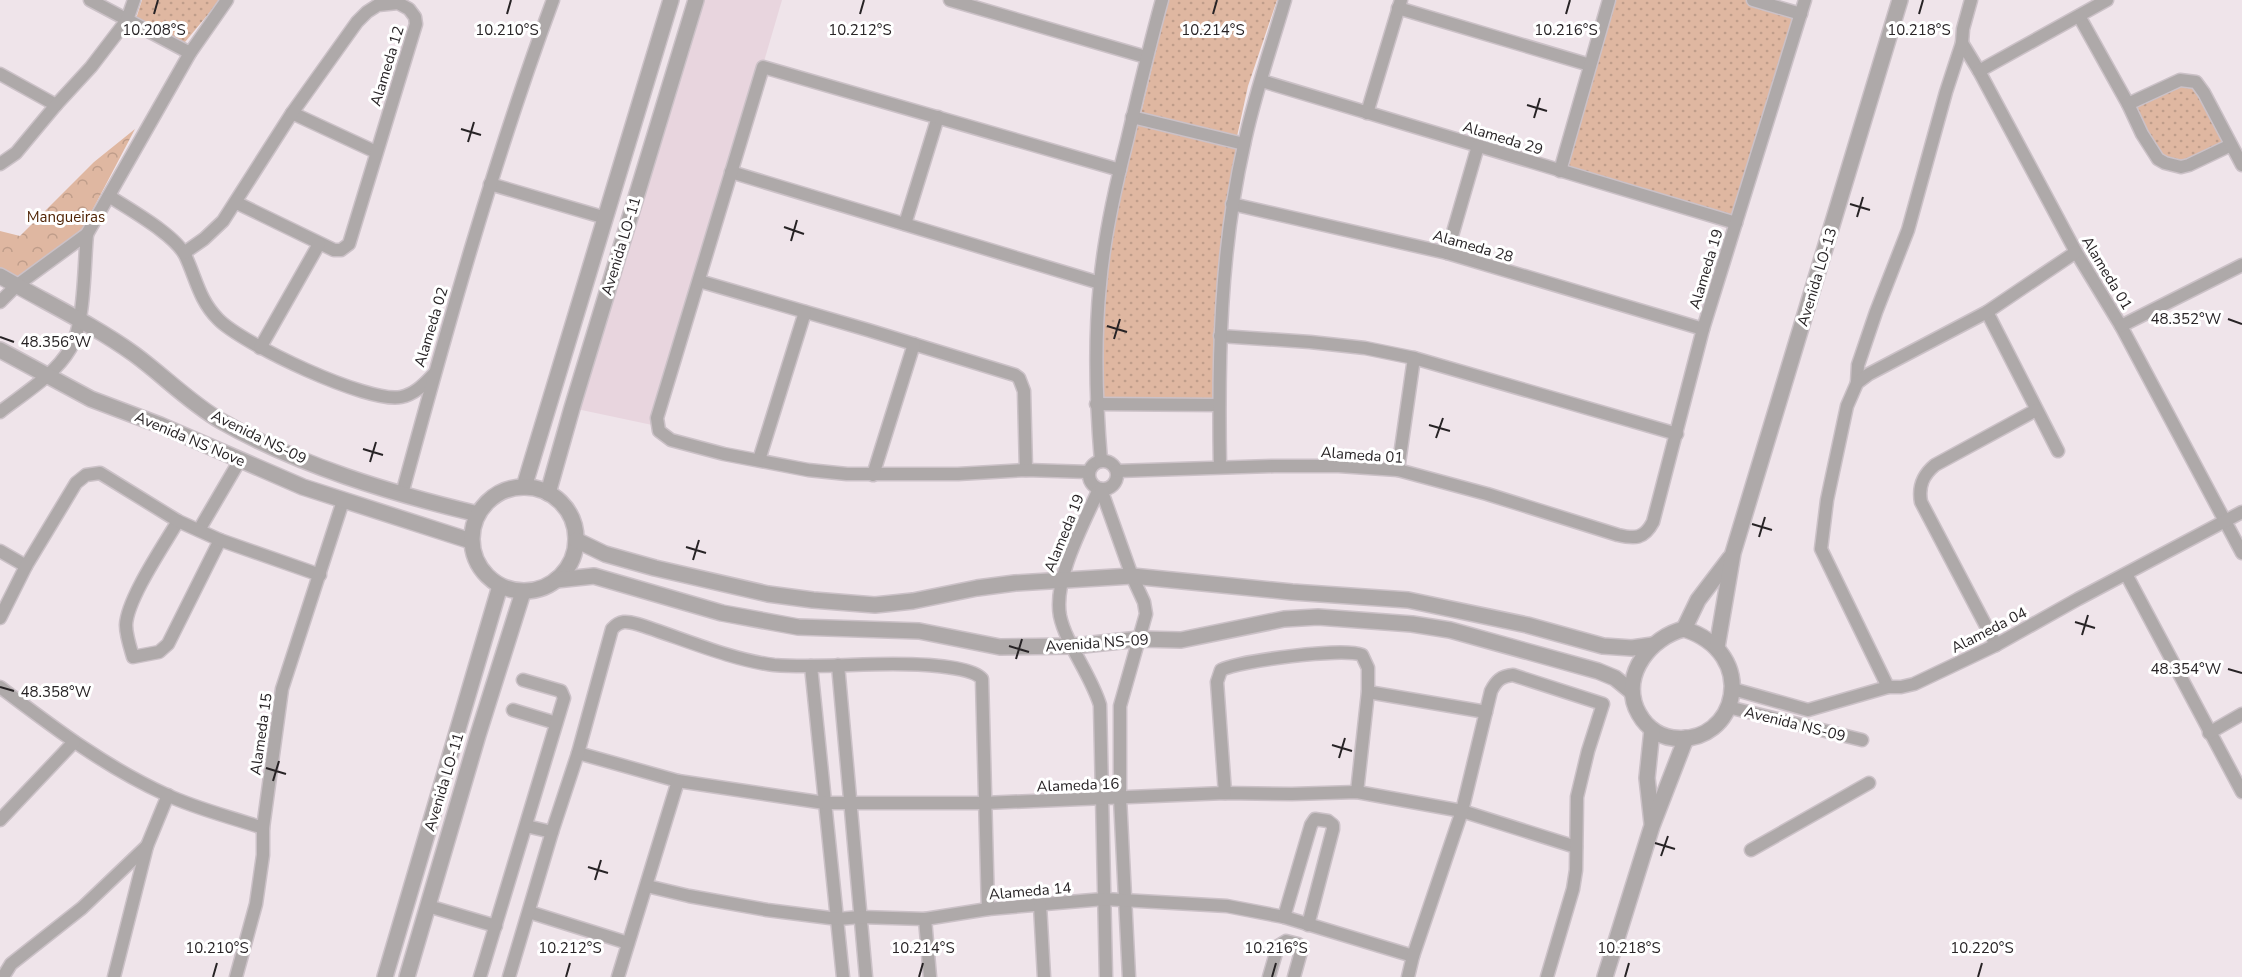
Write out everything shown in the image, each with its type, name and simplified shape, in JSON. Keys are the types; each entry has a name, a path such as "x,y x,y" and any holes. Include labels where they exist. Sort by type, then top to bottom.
{"street":[{"path":"90,0 190,53"},
{"path":"0,164 7,162 16,153 91,68 127,20 134,0"},
{"path":"0,302 16,286 87,234 190,53 226,0"},
{"name":"Alameda 02","path":"109,196 159,229 184,253 198,291 218,319 231,331 260,348 323,377 384,397 400,398 409,395 418,390 435,373 490,184 553,0"},
{"name":"Avenida LO-11","path":"524,487 671,0"},
{"name":"Avenida LO-11","path":"548,493 696,0"},
{"path":"950,0 968,2 1146,57"},
{"path":"1101,461 1096,404 1100,284 1120,170 1146,57 1162,0"},
{"path":"1220,467 1220,336 1225,254 1244,144 1285,0"},
{"path":"1560,171 1609,0"},
{"path":"1753,0 1801,14"},
{"name":"Alameda 19","path":"1631,538 1645,534 1653,522 1703,329 1805,0"},
{"name":"Avenida LO-13","path":"1718,647 1733,553 1900,0"},
{"path":"1888,687 1821,549 1822,532 1847,406 1857,383 1858,365 1908,230 1946,92 1962,44 1963,29 1971,0"},
{"path":"1979,72 2108,0"},
{"name":"Alameda 12","path":"184,253 215,230 292,113 357,22 378,5 398,3 409,9 415,17 416,24 349,244 341,250 320,244 235,202"},
{"path":"1367,113 1399,4 1590,64"},
{"path":"2079,16 2152,151 2165,163 2174,166 2189,165 2231,145"},
{"name":"Alameda 01","path":"1962,44 2076,252 2121,326 2227,521 2242,553"},
{"path":"1089,472 1026,470 873,475 808,470 724,454 670,440 659,432 657,418 763,67 1120,170"},
{"path":"0,74 56,105"},
{"path":"2128,104 2180,80 2196,82 2242,165"},
{"name":"Alameda 29","path":"1262,81 1736,223"},
{"path":"292,113 376,152"},
{"path":"905,224 938,117"},
{"path":"1132,117 1244,144"},
{"path":"1447,253 1478,146"},
{"path":"731,172 1100,284"},
{"path":"490,184 606,218"},
{"name":"Alameda 28","path":"1232,204 1447,253 1703,329"},
{"path":"0,412 46,375 69,351 79,320 87,234"},
{"path":"260,348 320,244"},
{"path":"1857,383 1869,374 1987,312 2076,252"},
{"path":"2121,326 2242,266"},
{"name":"Avenida NS-09","path":"0,276 79,320 135,355 209,414 224,422 310,462 402,494 478,514"},
{"path":"699,281 1007,372 1019,378 1024,391 1026,470"},
{"path":"759,460 805,312"},
{"path":"1987,312 2058,451"},
{"path":"1220,336 1365,348 1413,358 1677,435"},
{"path":"873,475 914,344"},
{"name":"Avenida NS Nove","path":"0,350 91,399 160,425 303,487 471,541"},
{"path":"1398,470 1413,358"},
{"path":"402,494 435,373"},
{"path":"1096,404 1219,405"},
{"path":"1996,645 1923,507 1920,484 1935,465 2036,410"},
{"path":"199,530 240,460"},
{"path":"1101,461 1111,463 1117,471 1113,484 1100,489 1091,482 1089,472 1091,467 1101,461"},
{"name":"Alameda 01","path":"1117,471 1339,466 1398,470 1487,494 1631,538"},
{"path":"0,618 26,566 81,478 94,473 108,476 178,521 220,540 320,575"},
{"path":"524,487 548,493 560,501 574,525 576,540 568,567 556,580 541,589 523,592 500,586 478,565 471,541 478,514 490,500 506,490 524,487"},
{"name":"Alameda 19","path":"1100,489 1144,602 1146,614 1120,706 1120,798 1129,977"},
{"name":"Alameda 19","path":"1100,489 1060,581 1060,616 1094,687 1100,705 1106,977"},
{"name":"Alameda 15","path":"236,977 256,904 263,855 263,828 282,689 343,501"},
{"name":"Alameda 04","path":"1808,710 1888,687 1914,684 1996,645 2242,512"},
{"path":"178,521 137,594 128,615 126,627 133,657 159,652 168,644 220,540"},
{"path":"576,540 605,554 655,568 768,594 823,601 875,605 913,601 977,588 1132,576 1408,600 1527,625 1603,646 1632,648 1653,645"},
{"path":"0,551 26,566"},
{"name":"Avenida LO-13","path":"1684,629 1698,600 1733,553"},
{"path":"2126,574 2242,792"},
{"name":"Avenida NS-09","path":"556,580 594,576 722,613 798,627 919,631 1000,647 1074,646 1139,639 1181,640 1284,619 1307,618 1412,624 1450,630 1598,671 1615,678 1632,692"},
{"name":"Avenida LO-11","path":"385,977 500,586"},
{"name":"Avenida LO-11","path":"407,977 478,735 523,592"},
{"path":"509,977 578,753 612,629 620,623 629,621 754,661 773,664 811,666 903,664 974,672 982,680 988,909"},
{"path":"1684,629 1704,637 1718,647 1728,663 1732,689 1728,707 1711,728 1695,736 1669,738 1652,730 1639,715 1632,692 1643,655 1663,637 1684,629"},
{"path":"1225,793 1217,682 1221,670 1272,659 1348,652 1362,655 1368,668 1368,692 1357,792"},
{"path":"838,665 866,977"},
{"path":"811,666 843,977"},
{"path":"1408,977 1462,811 1495,684 1502,677 1513,675 1603,704 1577,797 1573,889 1547,977"},
{"path":"480,977 564,698 561,691 523,680"},
{"path":"0,687 112,767 168,795 263,828"},
{"path":"1732,689 1808,710 1803,727"},
{"path":"1368,692 1486,712"},
{"name":"Avenida NS-09","path":"1728,707 1862,740"},
{"path":"513,710 556,723"},
{"path":"2209,733 2242,714"},
{"path":"1652,730 1647,778 1652,826"},
{"path":"1605,977 1652,826 1686,738"},
{"path":"0,820 74,742"},
{"name":"Alameda 16","path":"578,753 678,781 825,803 984,803 1225,793 1357,792 1462,811 1576,847"},
{"path":"618,977 678,781"},
{"path":"1751,850 1869,783"},
{"path":"114,977 147,846 168,795"},
{"path":"1284,917 1311,825 1315,819 1328,821 1333,825 1308,925"},
{"path":"526,826 552,832"},
{"path":"3,977 11,964 82,908 147,846"},
{"name":"Alameda 14","path":"647,886 767,910 838,918 925,919 988,909 1104,899 1227,906 1284,917 1413,956"},
{"path":"428,906 496,926"},
{"path":"1040,906 1044,977"},
{"path":"529,912 628,943"},
{"path":"925,919 930,977"},
{"path":"1269,977 1278,946 1286,941 1298,944 1302,948 1294,977"}],"shaded area":[{"path":"694,0 782,0 657,426 572,408"}],"green space":[{"path":"142,0 220,0 180,48 135,22"},
{"path":"1168,0 1277,0 1248,86 1236,141 1244,144 1232,204 1219,405 1096,404 1097,332 1120,170 1141,113"},
{"path":"1610,0 1754,0 1801,14 1736,223 1560,171"},
{"path":"2180,80 2196,82 2231,145 2189,165 2158,159 2128,104"},
{"name":"Mangueiras","path":"135,129 83,228 19,279 0,270 0,231 20,236 94,162"}]}
